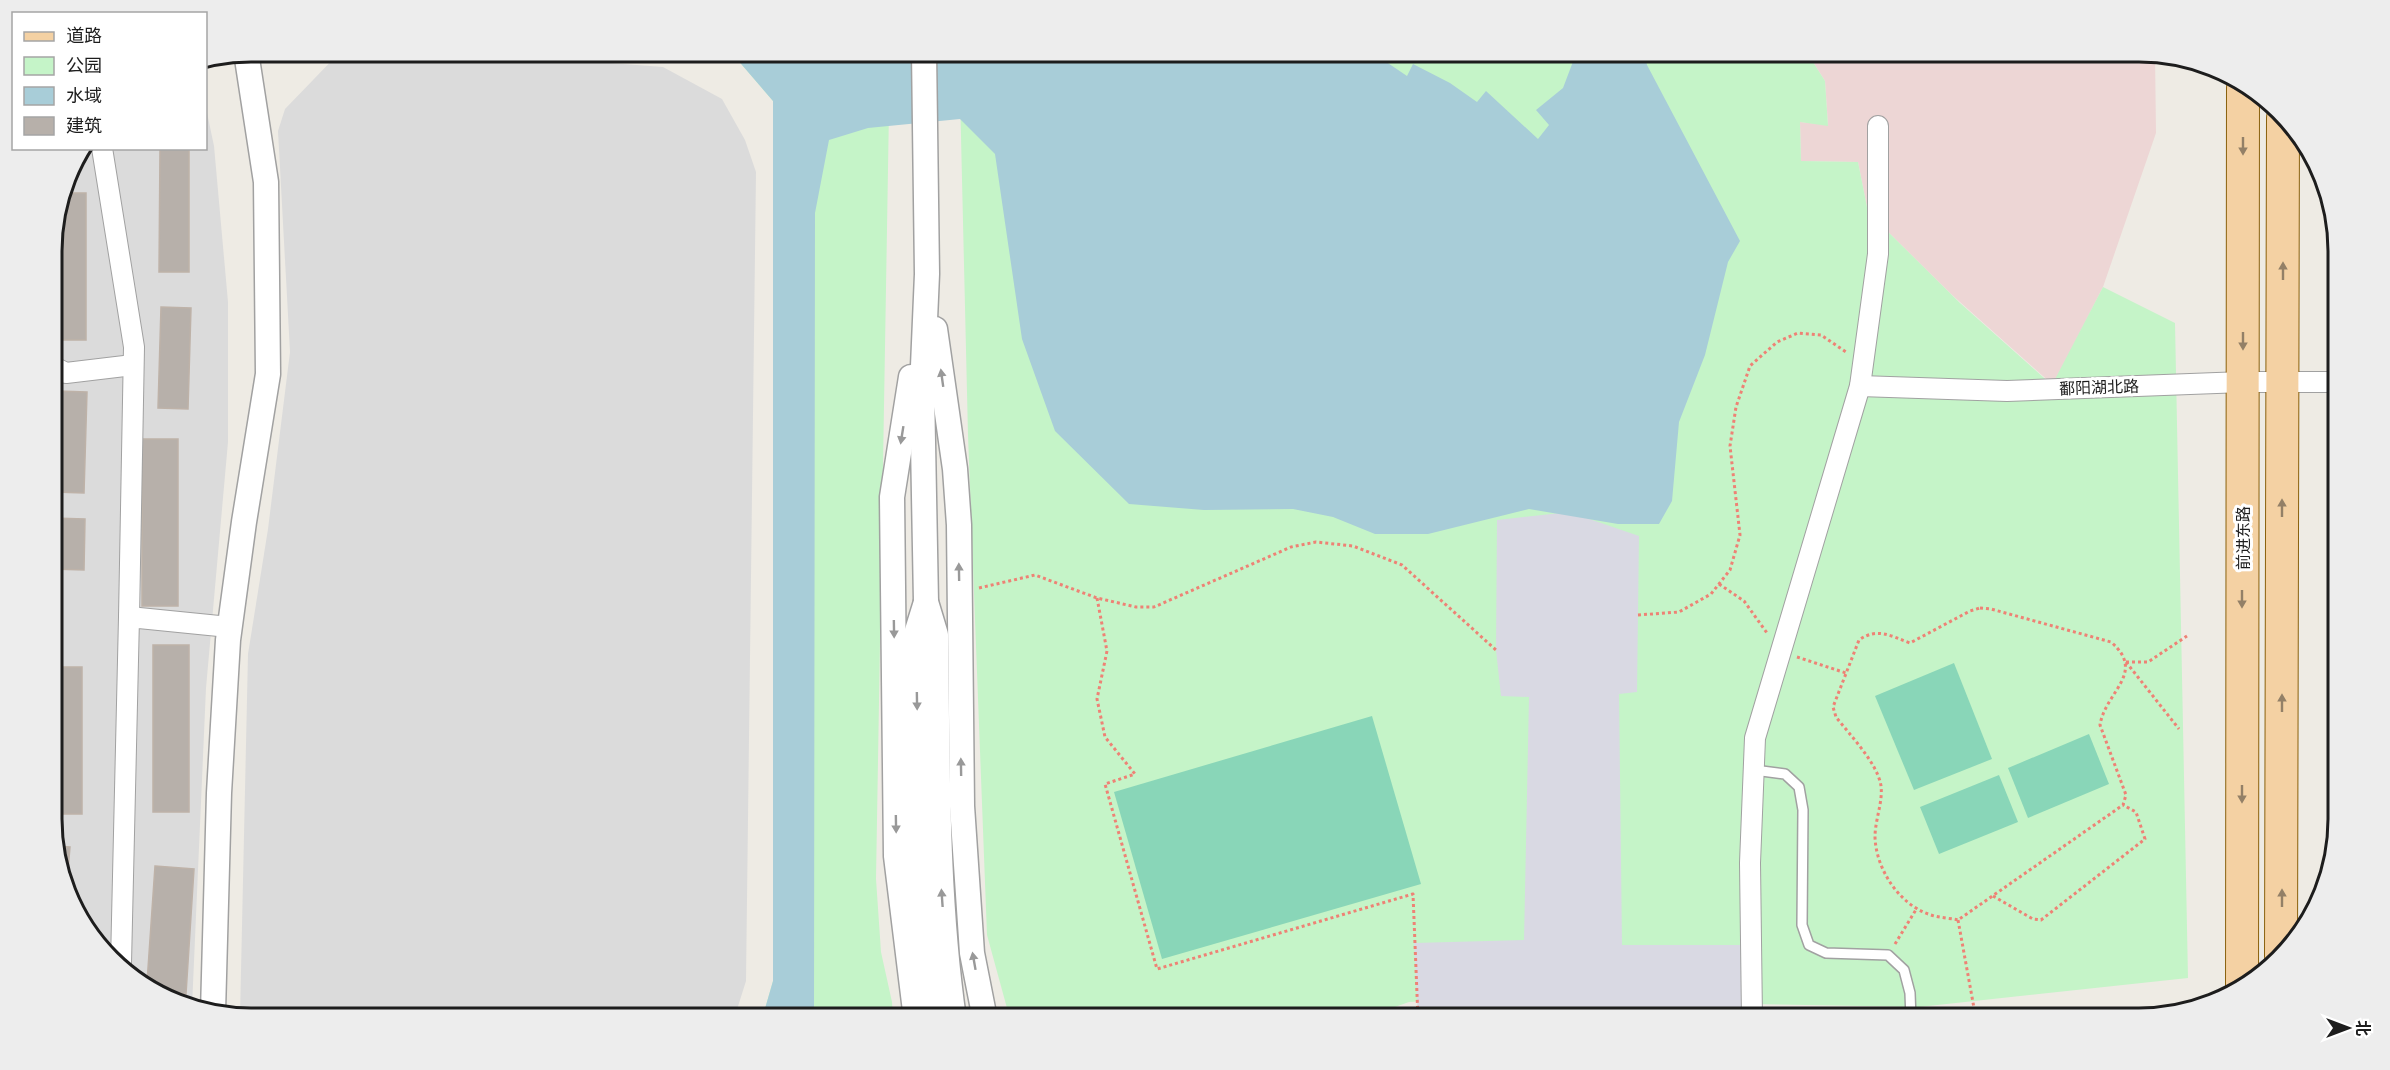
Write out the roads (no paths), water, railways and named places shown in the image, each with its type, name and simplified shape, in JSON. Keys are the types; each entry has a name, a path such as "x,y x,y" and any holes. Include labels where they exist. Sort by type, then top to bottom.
{"main road":[{"name":"前进东路","path":"2242,978 2243,93"},
{"path":"2282,943 2283,129"}],"street":[{"path":"213,1005 219,794 229,627 268,374 266,182 248,62"},
{"path":"924,62 927,274 922,389 926,602 936,635 928,963 934,1008"},
{"path":"1752,1008 1750,862 1755,738 1860,386 1878,254 1878,126"},
{"path":"102,150 134,347 121,956"},
{"path":"927,274 955,469 959,525 962,806 972,953 983,1008"},
{"path":"915,1008 896,856 892,497 927,274"},
{"path":"62,371 66,373 133,365"},
{"name":"鄱阳湖北路","path":"1860,386 2007,391 2243,382 2328,382"},
{"path":"129,617 229,627"},
{"path":"929,858 952,1008"}],"lane":[{"path":"1754,770 1785,774 1799,787 1803,810 1802,925 1809,945 1826,953 1888,955 1904,970 1910,993 1911,1008"}],"water":[{"path":"739,62 1386,62 1407,76 1413,64 1450,83 1477,102 1486,91 1538,139 1549,125 1536,110 1563,88 1573,62 1646,62 1740,241 1728,262 1705,355 1679,422 1672,501 1659,524 1618,524 1529,509 1428,534 1375,534 1333,517 1293,509 1204,510 1129,504 1055,431 1022,339 995,154 960,119 868,128 829,140 815,213 814,1008 765,1008 773,981 773,101"}]}
